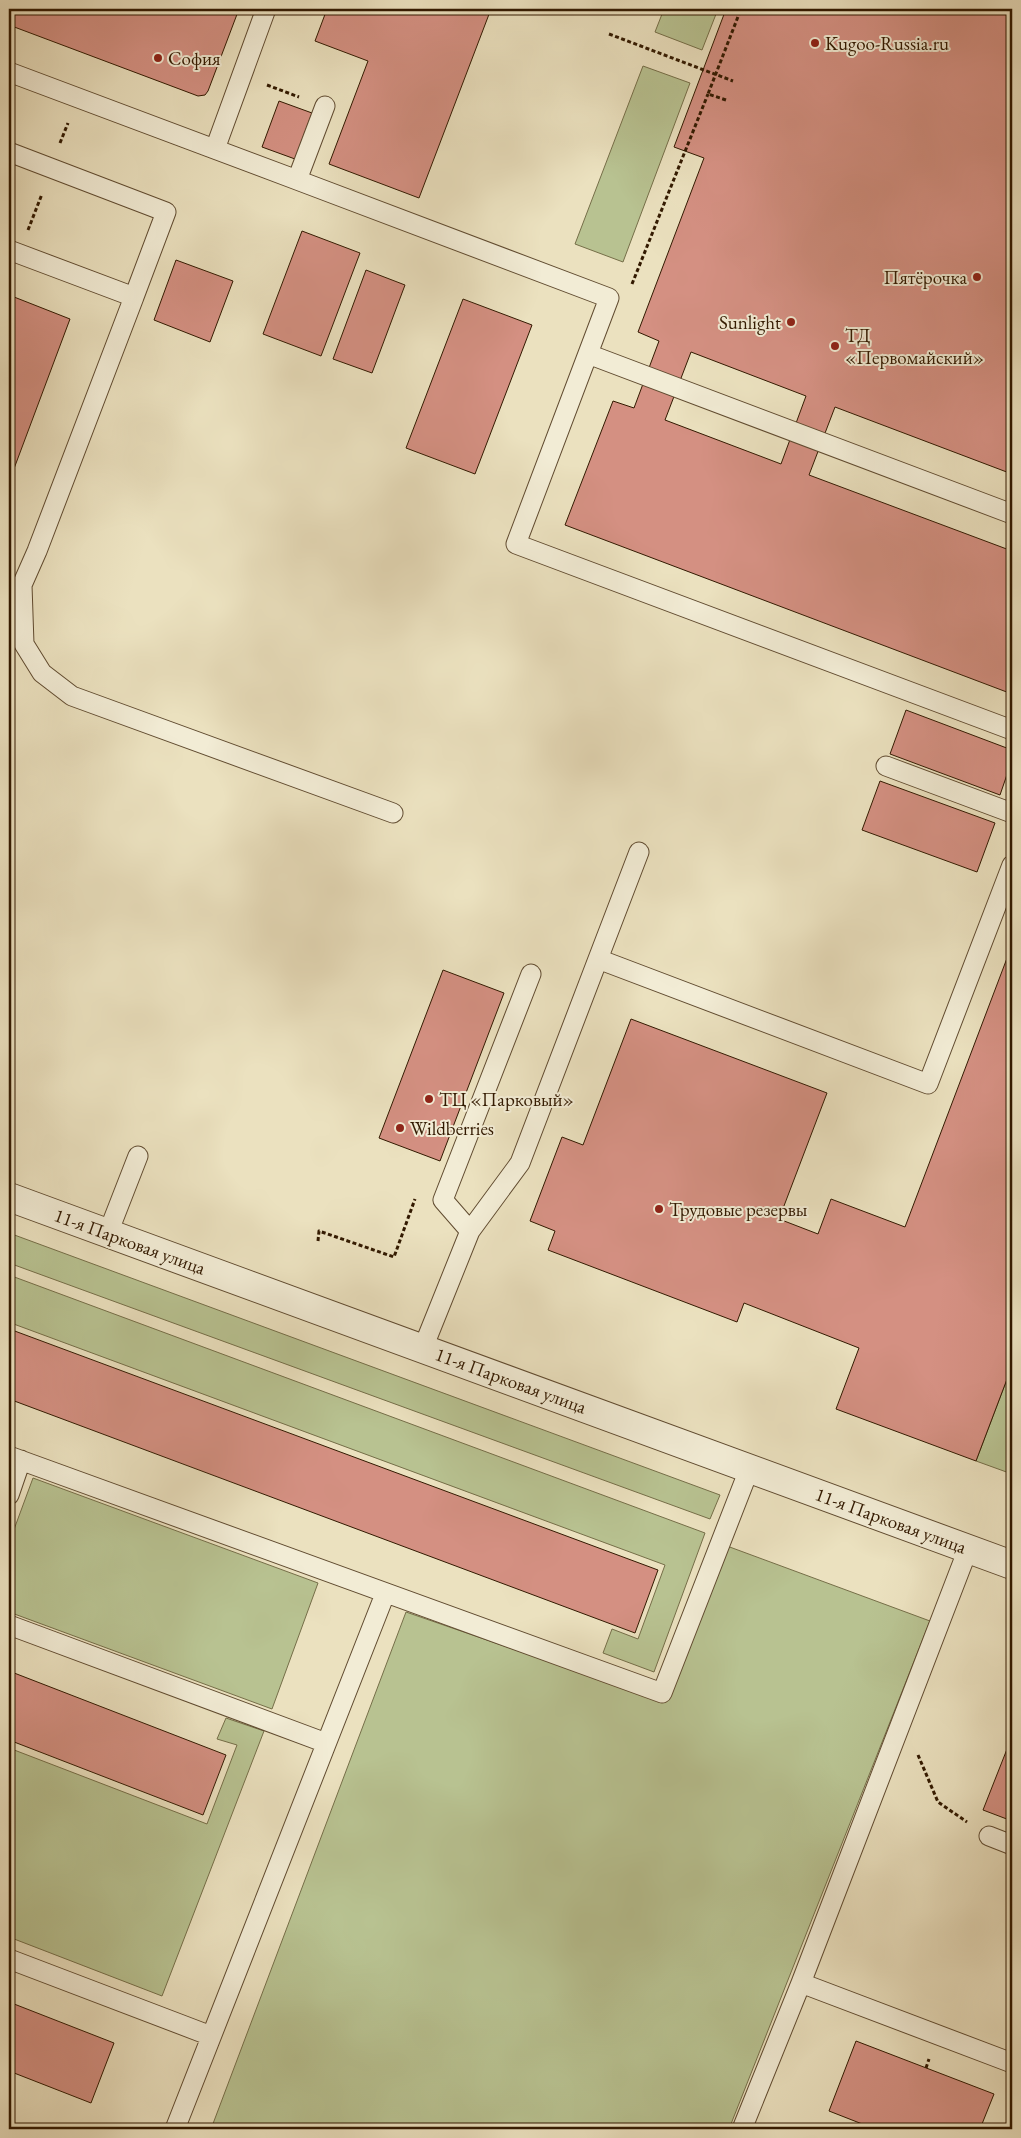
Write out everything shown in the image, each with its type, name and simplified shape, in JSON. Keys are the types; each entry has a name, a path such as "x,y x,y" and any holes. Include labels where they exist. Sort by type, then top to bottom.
{"street":[{"name":"11-я Парковая улица","path":"9,1197 750,1467 1012,1565"}],"lane":[{"path":"215,149 266,9"},
{"path":"9,72 609,298 516,544 1012,730"},
{"path":"297,180 325,106"},
{"path":"9,152 166,212 41,542 22,585 24,644 42,673 72,696 394,813"},
{"path":"9,250 134,297"},
{"path":"588,354 1012,514"},
{"path":"886,766 1012,813"},
{"path":"424,1348 470,1231 520,1163 639,852"},
{"path":"598,959 928,1084 1012,865"},
{"path":"470,1231 442,1200 531,974"},
{"path":"108,1232 138,1156"},
{"path":"9,1495 15,1458 384,1594 662,1693 750,1467"},
{"path":"742,2129 801,1983 968,1549"},
{"path":"175,2129 384,1594"},
{"path":"9,1624 326,1743"},
{"path":"989,1836 1012,1846"},
{"path":"9,1959 211,2036"},
{"path":"801,1983 1012,2063"}],"path":[{"path":"609,298 625,303 716,75 740,9"},
{"path":"609,34 733,81"},
{"path":"241,76 325,106"},
{"path":"708,94 726,100"},
{"path":"318,1241 319,1232 394,1257 418,1191 442,1200"},
{"path":"903,1720 938,1802 989,1836"}],"green space":[{"path":"664,9 718,9 702,50 655,32"},
{"path":"643,66 690,83 623,262 575,244"},
{"path":"9,1233 720,1495 710,1519 9,1263"},
{"path":"9,1275 705,1533 654,1672 603,1653 612,1629 638,1639 665,1565 11,1323 9,1327"},
{"path":"1012,1366 1012,1474 976,1461"},
{"path":"33,1478 318,1583 272,1709 9,1612 9,1543"},
{"path":"727,1546 930,1621 729,2129 211,2129 406,1612 666,1702"},
{"path":"226,1718 264,1731 162,1996 9,1937 9,1748 207,1824 237,1745 217,1739"}],"building":[{"name":"София","path":"9,9 239,9 208,91 205,95 198,96 9,25"},
{"path":"327,9 491,9 419,198 329,164 368,61 315,41"},
{"name":"ТД «Первомайский»","path":"726,9 1012,9 1012,474 835,407 809,475 1012,551 1012,694 565,525 613,401 634,408 659,341 638,332 704,158 674,147","holes":["691,352 806,396 781,464 665,420"]},
{"path":"279,101 312,113 295,159 262,147"},
{"path":"302,231 360,253 321,356 263,334"},
{"path":"176,260 233,281 210,342 154,320"},
{"path":"366,270 405,285 372,373 333,359"},
{"path":"9,295 70,319 9,482"},
{"path":"463,299 532,325 475,474 406,448"},
{"path":"906,710 1012,750 1012,760 1000,795 890,754"},
{"path":"880,781 995,823 977,872 862,830"},
{"name":"Трудовые резервы","path":"1012,945 1012,1366 976,1461 836,1409 859,1348 744,1303 737,1322 548,1250 555,1231 530,1221 562,1137 583,1145 631,1019 827,1093 779,1219 818,1234 831,1199 905,1227"},
{"name":"ТЦ «Парковый»","path":"443,970 504,993 440,1161 379,1138"},
{"path":"12,1330 658,1570 635,1633 9,1399 9,1340"},
{"path":"9,1671 226,1755 203,1815 9,1740"},
{"path":"1012,1739 1012,1821 983,1810"},
{"path":"9,2002 114,2043 91,2103 9,2071"},
{"path":"856,2041 994,2094 980,2129 875,2129 829,2111"}],"place":[{"name":"Kugoo-Russia.ru","path":"815,43"},
{"name":"София","path":"158,58"},
{"name":"Пятёрочка","path":"977,277"},
{"name":"Sunlight","path":"791,322"},
{"name":"ТД «Первомайский»","path":"835,346"},
{"name":"ТЦ «Парковый»","path":"429,1099"},
{"name":"Wildberries","path":"400,1128"},
{"name":"Трудовые резервы","path":"659,1209"}]}
